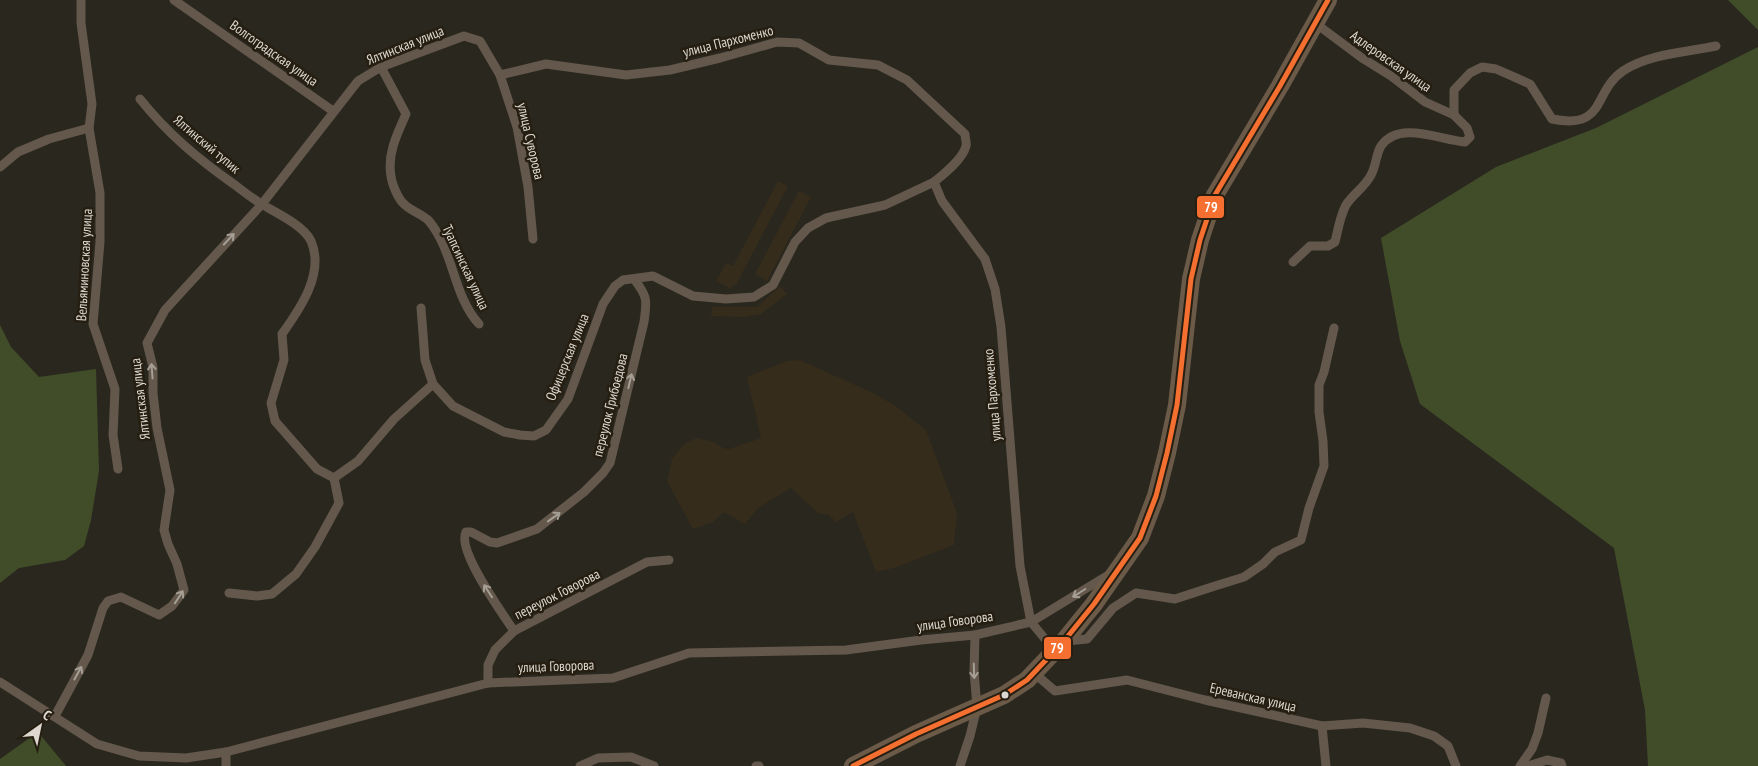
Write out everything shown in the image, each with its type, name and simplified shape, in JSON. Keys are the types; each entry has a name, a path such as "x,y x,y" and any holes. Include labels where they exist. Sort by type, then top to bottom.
{"highway":[{"path":"853,766 916,734 1004,695 1027,680 1060,646 1094,604 1140,538 1156,496 1177,404 1191,279 1200,240 1215,195 1328,0"}],"street":[{"name":"Вельяминовская улица","path":"81,0 81,23 92,104 89,128 100,193 100,242 93,324 115,389 113,435 118,469"},
{"name":"Волгоградская улица","path":"174,0 333,111"},
{"name":"Адлеровская улица","path":"1292,262 1310,246 1328,246 1335,242 1346,205 1371,175 1380,147 1389,137 1421,132 1438,138 1464,142 1470,137 1467,128 1454,115 1424,102 1391,76 1362,58 1315,23"},
{"name":"Ялтинская улица","path":"55,716 88,655 103,608 108,601 121,597 159,615 172,606 184,590 178,564 168,544 164,530 170,490 156,428 153,367 147,343 165,310 262,204 358,81 381,66 464,36"},
{"name":"улица Суворова","path":"464,36 480,41 500,76 517,127 528,187 533,239"},
{"name":"улица Пархоменко","path":"500,76 546,64 626,75 661,71 720,58 777,42 798,43 829,60 878,65 907,80 965,134 966,146 961,154 955,163 934,182 885,205 826,218 808,228 795,242 773,285 754,297 726,299 693,296 653,276 634,279"},
{"path":"1454,115 1454,90 1470,73 1482,67 1496,69 1530,84 1552,119 1568,123 1585,118 1598,106 1608,87 1623,71 1648,59 1716,46"},
{"name":"Туапсинская улица","path":"381,66 406,114 396,135 390,156 391,178 403,204 428,220 445,249 470,314 479,324"},
{"name":"Ялтинский тупик","path":"140,99 168,132 262,204"},
{"path":"0,167 18,152 49,139 89,128"},
{"name":"улица Пархоменко","path":"934,182 942,200 985,259 995,289 1001,327 1020,566 1031,622"},
{"path":"262,204 288,218 310,239 316,258 313,279 296,315 282,334 284,360 271,403 275,422 317,469 334,478"},
{"name":"Офицерская улица","path":"421,308 426,360 433,384 454,406 504,432 534,436 546,430 568,399 604,304 615,286 623,280 634,279"},
{"name":"переулок Грибоедова","path":"514,632 477,574 464,544 463,537 466,532 471,532 490,542 498,543 537,529 584,492 603,474 610,463 644,322 647,301 643,291 634,279"},
{"path":"1031,622 1060,646 1088,639 1113,608 1136,594 1175,599 1244,577 1275,552 1301,540 1309,508 1324,466 1323,441 1318,412 1319,385 1324,372 1334,328"},
{"path":"334,478 358,461 394,419 433,384"},
{"path":"229,593 257,596 272,594 296,574 315,547 339,504 334,478"},
{"name":"переулок Говорова","path":"488,683 488,665 495,650 514,632 646,562 669,560"},
{"name":"улица Говорова","path":"0,682 97,744 139,756 186,758 226,752 488,683 613,678 689,653 846,650 975,635 1031,622 1121,567"},
{"path":"960,766 977,707 974,671 975,635"},
{"name":"Ереванская улица","path":"1034,674 1055,691 1127,680 1205,700 1322,726 1363,723 1410,728 1434,736 1448,746 1456,766"},
{"path":"1520,766 1535,742 1546,698"},
{"path":"1322,726 1326,766"},
{"path":"226,752 226,766"},
{"path":"580,766 598,758 631,757 654,766"},
{"path":"1528,766 1547,760 1561,762 1562,766"}],"shaded area":[{"path":"778,181 788,186 736,285 734,284 731,289 716,281 726,263 733,266"},
{"path":"799,191 811,197 767,281 755,274"},
{"path":"780,286 787,294 761,314 745,317 711,316 712,307 757,307"},
{"path":"800,360 875,394 894,405 926,430 957,513 954,545 894,568 876,572 853,512 836,522 829,515 818,513 791,488 758,508 745,524 724,512 713,522 693,529 667,481 672,459 683,445 696,438 714,442 723,448 729,449 761,438 747,377 787,361"}],"green space":[{"path":"1728,0 1758,0 1758,30"},
{"path":"1758,47 1758,766 1648,766 1645,710 1614,548 1420,404 1400,341 1381,238 1496,167 1596,128"},
{"path":"0,325 11,347 39,377 96,369 99,471 91,520 84,546 65,560 19,568 0,583"},
{"path":"38,732 66,766 0,766 0,759"}],"transit line":[{"name":"79","path":"853,766 916,734 1004,695 1027,680 1064,641 1094,604 1140,538 1156,496 1167,453 1177,405 1191,279 1200,240 1215,195 1280,86 1328,0"}]}
